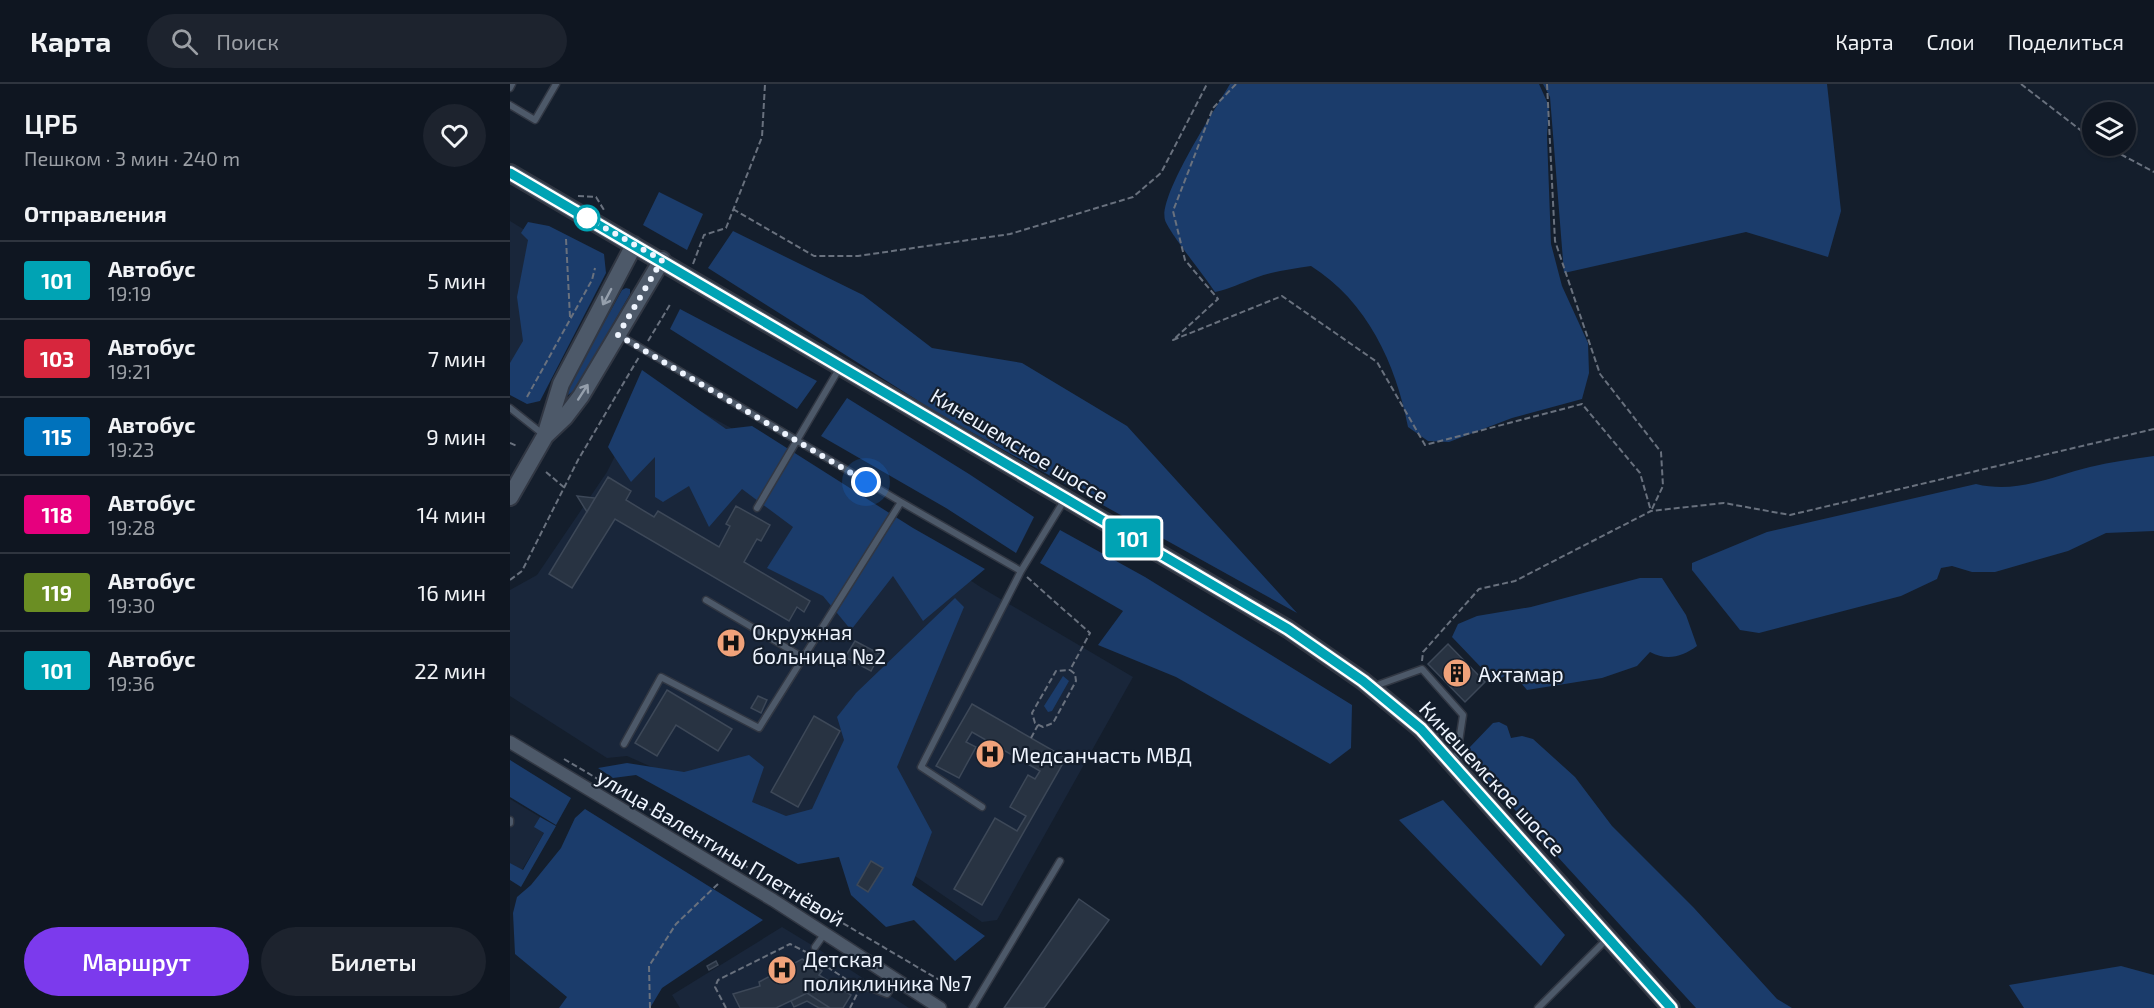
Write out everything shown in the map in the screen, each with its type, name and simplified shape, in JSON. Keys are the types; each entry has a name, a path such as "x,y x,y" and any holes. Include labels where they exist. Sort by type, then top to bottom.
{"main road":[{"name":"Кинешемское шоссе","path":"510,173 662,260 1288,629 1371,687 1421,729 1455,765 1671,1008"},
{"path":"510,497 545,436 561,384 634,245"},
{"path":"545,436 565,417 581,396 662,260"}],"street":[{"name":"улица Валентины Плетнёвой","path":"510,742 825,933 940,1008"}],"lane":[{"path":"510,105 535,120 556,84"},
{"path":"618,335 1021,571"},
{"path":"757,508 841,366"},
{"path":"510,408 545,436"},
{"path":"982,807 921,767 1021,571 1066,498"},
{"path":"624,744 661,677 759,728 901,502"},
{"path":"706,600 804,658"},
{"path":"1371,687 1422,669 1462,716 1455,765"},
{"path":"972,1008 1060,861"},
{"path":"815,946 825,933"},
{"path":"1538,1008 1608,937"},
{"path":"866,986 887,994 898,979"}],"path":[{"path":"693,264 704,235 726,228 734,209 762,137 765,84"},
{"path":"734,209 814,256 858,256 1010,234 1133,197 1161,173 1207,84"},
{"path":"1236,84 1213,108 1173,211 1185,260 1218,299 1173,340 1282,296 1377,362 1425,445 1582,404 1640,473 1651,511"},
{"path":"1547,84 1555,241 1600,374 1661,452 1663,486 1651,511"},
{"path":"2021,84 2082,131"},
{"path":"2124,156 2154,172"},
{"path":"566,239 570,319"},
{"path":"527,397 592,280 595,268"},
{"path":"510,580 522,571 566,489 578,460 671,303"},
{"path":"1422,669 1423,652 1479,589 1515,581 1651,511 1724,503 1790,515 2154,429"},
{"path":"510,443 517,446"},
{"path":"546,472 566,489"},
{"path":"1021,571 1090,633 1070,670"},
{"path":"1070,670 1075,674 1076,681 1053,723 1043,727 1038,725 1032,713 1056,671 1070,670"},
{"path":"1031,738 1038,725"},
{"path":"561,757 958,991"},
{"path":"650,1008 649,966 676,924 718,883 731,875"},
{"path":"726,1008 715,987 718,980 790,944 860,988 850,1008"}],"shaded area":[{"path":"1230,84 1539,84 1549,106 1547,136 1551,244 1562,286 1588,343 1589,373 1582,399 1512,418 1449,442 1428,441 1408,427 1396,380 1376,336 1363,316 1331,280 1311,266 1283,270 1215,292 1168,226 1165,220 1165,208 1170,192 1201,131"},
{"path":"1543,84 1827,84 1841,211 1828,257 1746,232 1564,273 1550,97"},
{"path":"659,192 703,214 687,250 643,225"},
{"path":"510,221 533,235 526,344 510,374"},
{"path":"528,222 549,226 604,254 606,273 540,401 527,404 510,395 510,363 523,341 517,297 528,240 521,233"},
{"path":"733,231 863,295 932,348 1022,363 1127,426 1297,613 939,414 708,268"},
{"path":"630,289 630,294 575,390 568,395 569,386 622,290"},
{"path":"680,309 817,381 797,409 670,329"},
{"path":"642,370 726,429 752,426 913,528 985,569 923,621 893,576 851,630 823,596 767,568 793,527 742,489 709,527 689,486 663,502 655,497 655,457 631,482 608,447"},
{"name":"Окружная больница №2","path":"651,384 786,458 982,588 1133,677 997,920 982,922 848,830 800,833 627,756 607,758 510,696 510,590 537,575 607,472"},
{"path":"847,398 1034,517 1016,553 946,508 821,436"},
{"path":"2154,456 2154,531 2106,533 2068,551 1995,572 1972,572 1952,566 1941,568 1937,579 1901,596 1759,633 1740,630 1692,570 1692,563 1767,532 1976,484 1991,487 2020,486 2098,465"},
{"path":"1060,530 1145,577 1352,705 1351,748 1330,764 1176,677 1098,645 1123,611 1040,563"},
{"path":"1640,578 1662,578 1686,615 1697,646 1686,653 1668,657 1650,652 1637,666 1602,678 1527,690 1512,673 1494,681 1452,637 1458,624 1477,616 1531,607"},
{"path":"955,598 964,607 897,767 932,832 912,885 985,936 955,961 914,920 886,927 851,895 839,857 798,864 636,775 613,778 598,768 627,763 684,772 749,755 764,767 752,802 786,816 812,809 844,740 837,717 856,693"},
{"path":"1063,676 1069,681 1052,711 1048,712 1044,706"},
{"path":"1499,722 1507,726 1511,738 1522,736 1533,739 1575,777 1612,826 1694,908 1777,999 1792,1008 1696,1008 1472,763 1469,748 1493,723"},
{"path":"510,760 571,798 556,825 510,797"},
{"path":"510,799 540,817 535,827 544,833 522,870 510,863"},
{"path":"1443,800 1565,935 1541,966 1399,820"},
{"path":"585,809 763,920 662,988 650,1008 559,1008 567,997 515,954 513,913 517,897 531,885 561,848 575,818"},
{"path":"540,817 556,826 521,887 510,880 510,863 523,870 544,833 534,827"},
{"name":"Детская поликлиника №7","path":"782,927 909,1008 680,1008 672,995"},
{"path":"2121,966 2154,975 2154,1008 2024,1008 2009,985"}],"building":[{"name":"Окружная больница №2","path":"608,477 631,491 626,500 654,517 658,511 719,547 730,526 726,524 736,506 770,525 761,541 757,539 744,562 810,601 804,612 797,607 789,621 615,519 572,588 549,574"},
{"path":"577,496 595,498 587,512"},
{"path":"855,641 880,654 871,671 845,657"},
{"name":"Ахтамар","path":"1448,644 1485,682 1465,702 1428,664"},
{"path":"667,690 732,729 718,751 676,725 657,756 635,743"},
{"path":"758,696 767,700 761,713 751,708"},
{"name":"Медсанчасть МВД","path":"972,704 1066,758 982,905 954,889 995,818 1017,831 1026,816 1010,807 1028,775 1035,779 1040,771 972,732 966,742 976,747 959,778 936,766"},
{"path":"814,716 840,731 798,807 771,792"},
{"path":"871,861 883,868 868,892 857,885"},
{"path":"1079,899 1109,920 1044,1008 1004,1008"},
{"path":"802,959 822,971 819,975 851,995 843,1008 830,1008 807,993 776,1008 740,1008 733,994 760,986 759,982"},
{"path":"716,961 718,965 709,970 707,966"},
{"path":"807,993 830,1008 819,1008 807,1001 794,1007 791,1001"}],"bus line":[{"name":"101","path":"510,173 662,260 1288,629 1363,681 1421,729 1671,1008"}],"place":[{"name":"Окружная больница №2","path":"731,643"},
{"name":"Ахтамар","path":"1457,673"},
{"name":"Медсанчасть МВД","path":"990,754"},
{"name":"Детская поликлиника №7","path":"782,970"}],"route":[{"path":"587,218 662,260 618,335 866,482"}]}
